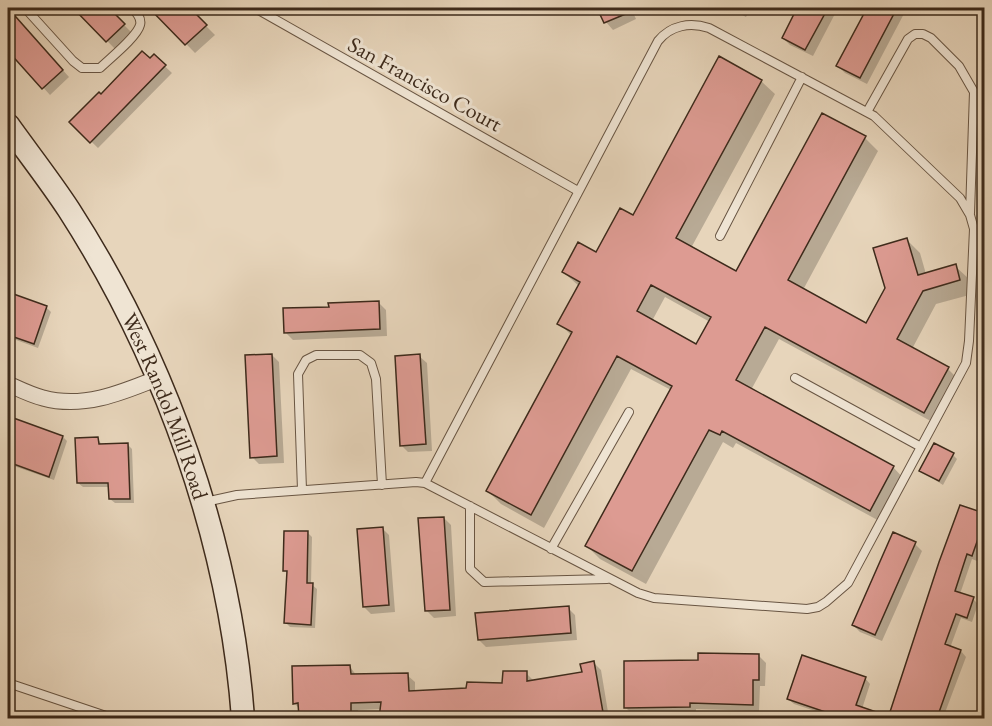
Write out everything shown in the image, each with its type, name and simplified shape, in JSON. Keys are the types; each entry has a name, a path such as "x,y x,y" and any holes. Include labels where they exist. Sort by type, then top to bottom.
{"main road":[{"name":"West Randol Mill Road","path":"8,125 69,210 119,298 158,378 204,503 223,580 241,689 243,718"}],"street":[{"path":"8,384 43,398 79,403 122,393 158,378"}],"lane":[{"path":"25,8 72,61 82,68 100,68 136,33 140,25 140,18 132,8"},
{"name":"San Francisco Court","path":"255,8 578,191"},
{"path":"204,503 237,495 425,483 638,593 654,598 807,609 818,607 848,583 966,363 974,229 970,215 960,198 874,116 709,28 690,25 672,29 658,41 425,483"},
{"path":"867,112 908,39 915,34 923,34 931,38 959,66 974,92 970,215"},
{"path":"720,236 802,77"},
{"path":"302,490 298,374 306,360 316,355 360,355 371,363 376,379 382,484"},
{"path":"795,378 921,447"},
{"path":"551,549 629,412"},
{"path":"470,506 470,569 484,582 609,579"},
{"path":"8,683 112,718"}],"building":[{"path":"8,8 63,70 42,89 8,51"},
{"path":"73,8 109,8 125,24 106,42"},
{"path":"149,8 190,8 207,25 185,45"},
{"path":"597,8 640,8 604,23"},
{"path":"797,8 828,8 805,50 782,38"},
{"path":"867,8 897,8 860,78 836,66"},
{"path":"142,51 150,58 154,54 166,65 90,143 69,122 99,92 101,94"},
{"path":"719,56 762,80 676,238 736,271 822,113 866,136 788,280 866,323 885,288 873,248 907,238 918,275 956,264 960,280 923,291 897,339 949,367 924,413 765,327 736,380 894,466 870,511 722,431 720,435 709,430 632,571 585,546 672,386 617,356 531,515 486,491 572,332 557,324 580,282 562,272 578,242 596,252 620,208 633,215","holes":["651,285 711,317 696,344 637,311"]},
{"path":"8,292 47,306 34,344 8,335"},
{"path":"379,301 380,329 284,333 283,308 329,307 328,303"},
{"path":"272,354 277,456 250,458 245,355"},
{"path":"420,354 426,444 400,446 395,356"},
{"path":"8,416 63,436 49,477 8,462"},
{"path":"98,437 99,444 128,443 130,499 109,499 108,483 77,483 75,438"},
{"path":"934,443 954,453 939,481 919,471"},
{"path":"960,505 984,513 984,538 979,536 972,556 967,554 955,591 974,597 967,618 956,614 945,644 961,650 937,718 888,718 939,562"},
{"path":"444,517 450,610 425,611 418,518"},
{"path":"383,527 389,605 363,607 357,529"},
{"path":"284,531 308,531 307,583 313,583 311,625 284,623 287,571 283,571"},
{"path":"893,532 916,542 875,635 852,625"},
{"path":"569,606 571,633 478,640 475,613"},
{"path":"698,653 759,654 759,680 753,680 753,705 690,703 690,707 624,708 624,661 698,660"},
{"path":"802,655 866,677 856,705 888,716 888,718 843,718 787,699"},
{"path":"594,661 604,718 379,718 381,702 351,703 351,718 299,718 298,703 293,704 292,666 350,665 351,674 408,673 409,691 466,688 467,682 502,683 503,671 527,671 527,681 582,672 580,664"}]}
